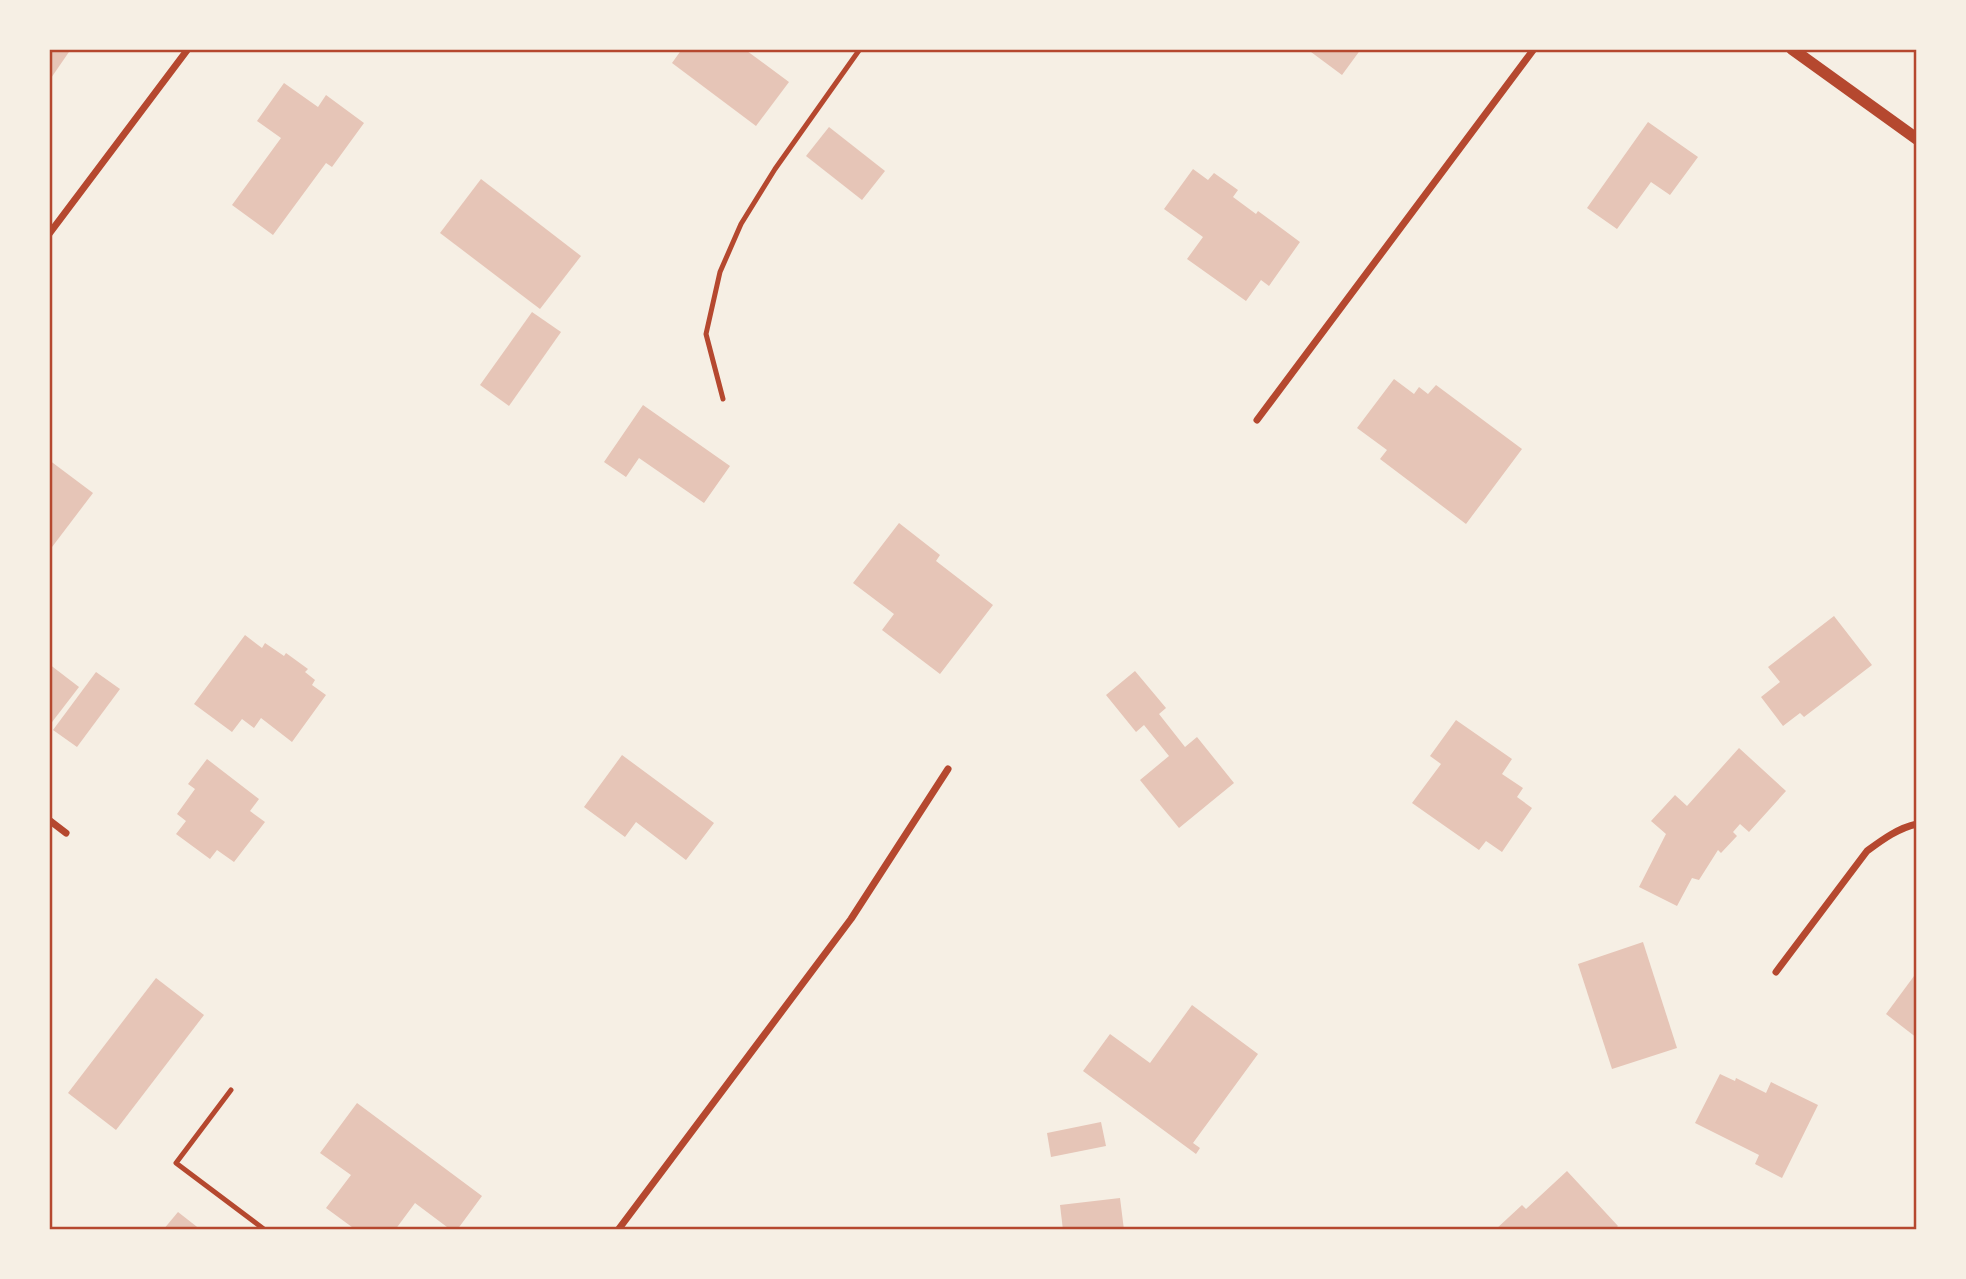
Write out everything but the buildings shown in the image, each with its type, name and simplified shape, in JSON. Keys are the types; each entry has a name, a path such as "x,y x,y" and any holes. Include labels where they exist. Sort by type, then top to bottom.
{"street":[{"path":"49,234 188,49"},
{"path":"1258,420 1534,49"},
{"path":"1792,49 1917,139"},
{"path":"618,1230 851,919 948,769"},
{"path":"49,820 66,833"},
{"path":"1776,972 1867,851 1906,826 1917,824"}],"lane":[{"path":"723,399 706,334 720,272 741,225 775,169 860,49"},
{"path":"231,1090 176,1163 265,1230"}]}
